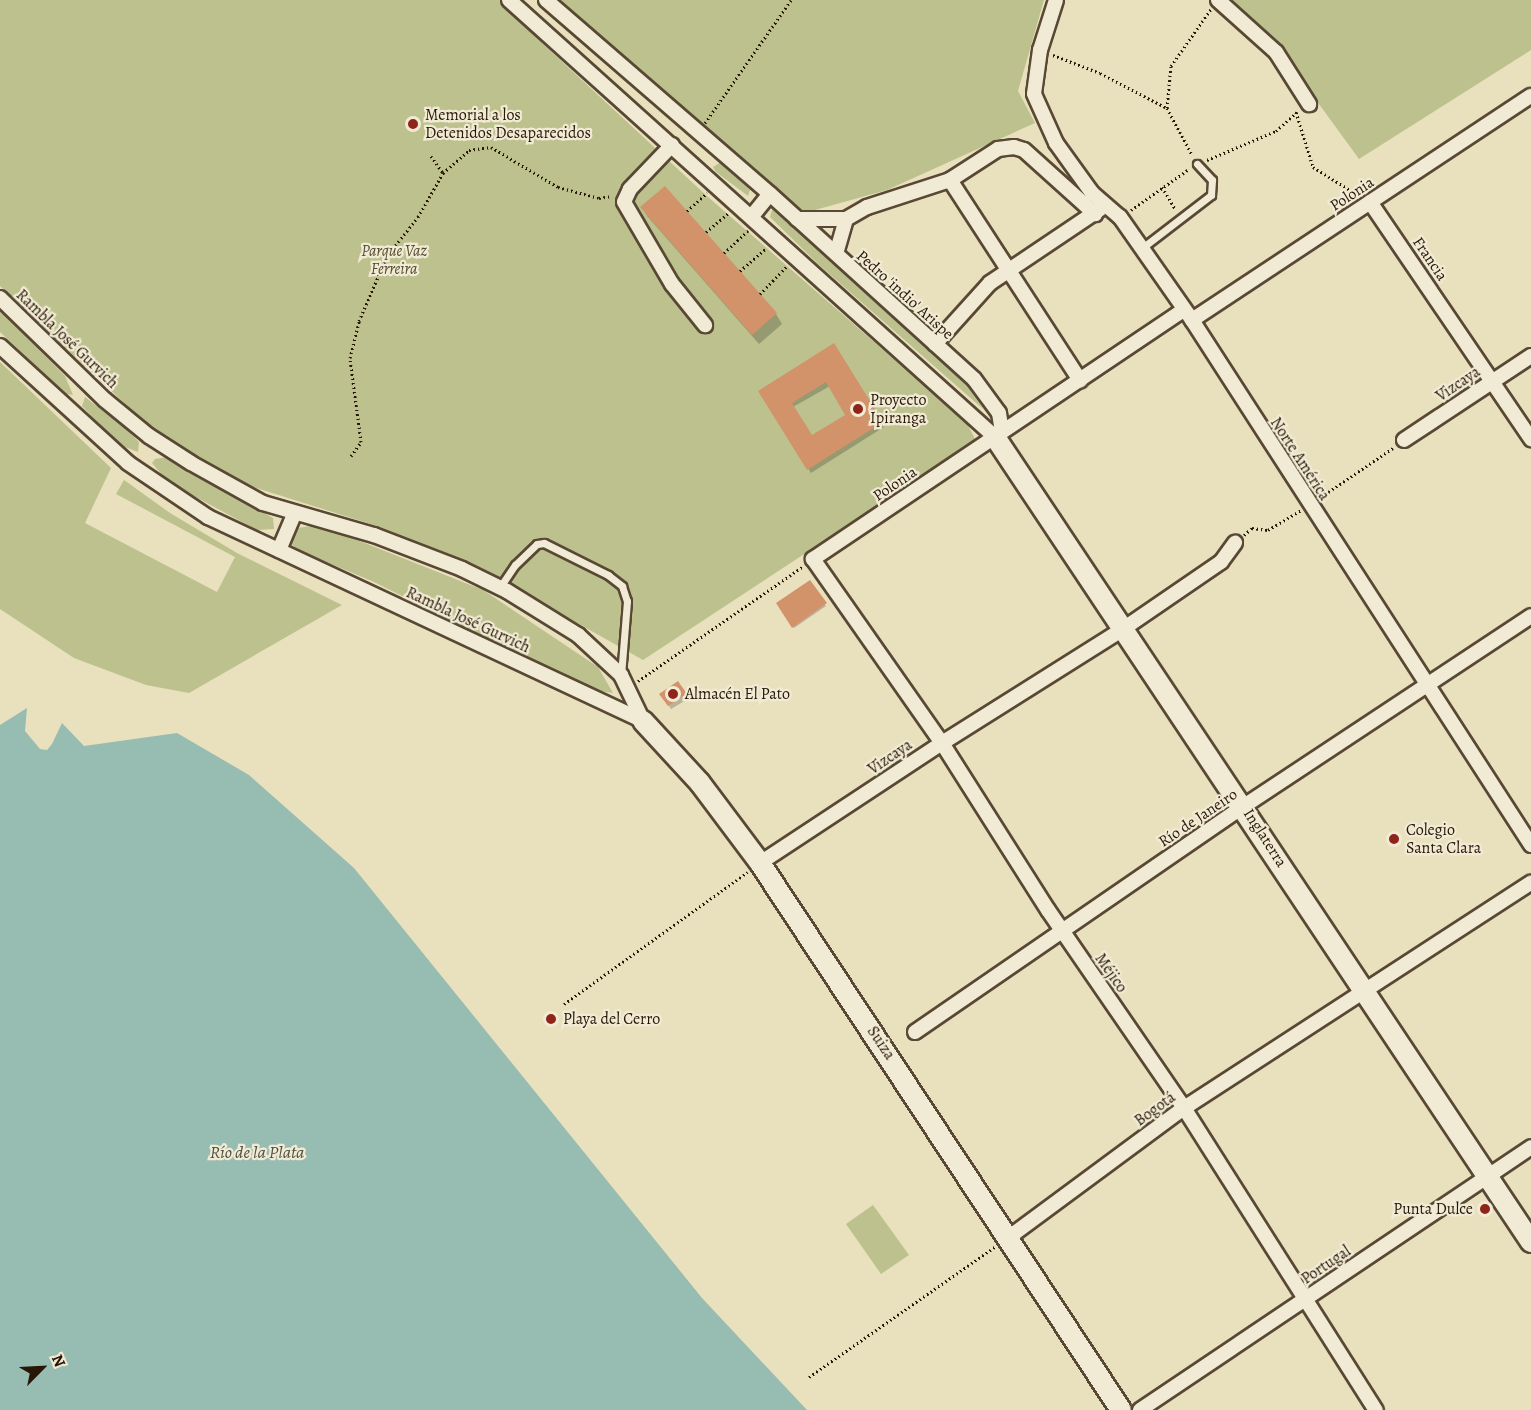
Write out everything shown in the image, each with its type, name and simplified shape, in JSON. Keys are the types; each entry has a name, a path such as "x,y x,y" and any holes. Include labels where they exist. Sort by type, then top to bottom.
{"street":[{"path":"509,0 998,434"},
{"name":"Pedro 'indio' Arispe","path":"546,0 770,194 935,344 987,394 999,413 998,434"},
{"path":"1040,50 1056,0"},
{"path":"1218,0 1276,52 1309,104"},
{"name":"Norte América","path":"1040,50 1035,99 1073,169 1100,210 1120,217 1142,248 1531,845"},
{"name":"Polonia","path":"813,560 1080,380 1370,202 1531,96"},
{"path":"672,145 626,197 630,218 705,325"},
{"path":"797,219 846,219 867,207 950,180 990,153 1014,147 1024,150 1100,210 990,284 935,344"},
{"path":"705,173 722,153"},
{"path":"950,180 1080,380"},
{"path":"755,219 770,194"},
{"name":"Francia","path":"1370,202 1531,439"},
{"path":"836,254 846,219"},
{"name":"Rambla José Gurvich","path":"0,298 149,436 263,503 294,515 374,535 500,587 578,635 625,681"},
{"name":"Rambla José Gurvich","path":"0,346 128,463 208,517 643,721"},
{"name":"Vizcaya","path":"1404,440 1531,356"},
{"name":"Inglaterra","path":"998,434 1123,629 1244,806 1531,1242"},
{"path":"279,550 294,515"},
{"name":"Vizcaya","path":"760,863 942,743 1123,629 1221,562 1235,543"},
{"name":"Méjico","path":"813,560 942,743 1062,930 1184,1108 1376,1410"},
{"name":"Río de Janeiro","path":"915,1032 1244,806 1531,616"},
{"name":"Suiza","path":"625,681 643,721 700,783 760,863 1121,1410"},
{"name":"Bogotá","path":"1008,1238 1184,1108 1367,993 1531,883"},
{"name":"Portugal","path":"1140,1410 1531,1147"}],"lane":[{"path":"1142,248 1180,219 1214,188 1212,180 1197,164"},
{"path":"500,587 515,565 537,544 544,543 608,575 622,586 627,601 625,681"}],"path":[{"path":"698,132 729,95 791,0"},
{"path":"1197,164 1167,108 1171,66 1218,0"},
{"path":"1040,50 1100,73 1167,108"},
{"path":"1120,217 1197,164 1276,131 1296,112 1309,104"},
{"path":"1296,112 1313,167 1370,202"},
{"path":"351,456 361,442 350,358 353,339 387,256 418,217 442,173 469,150 491,147 558,187 598,198 626,197"},
{"path":"431,156 442,173"},
{"path":"687,211 717,184"},
{"path":"1162,188 1180,219"},
{"path":"706,231 740,205"},
{"path":"724,253 755,219"},
{"path":"740,271 776,239"},
{"path":"760,294 796,256"},
{"path":"625,681 813,560"},
{"path":"564,1004 760,863"},
{"path":"809,1377 1008,1238"}],"green space":[{"name":"Parque Vaz Ferreira","path":"0,0 504,0 543,44 708,197 967,423 976,441 643,660 485,571 380,527 244,484 185,450 138,416 0,286"},
{"path":"561,0 1044,0 1018,91 1035,123 887,190 797,215"},
{"path":"1226,0 1531,0 1531,50 1359,159 1268,34"},
{"path":"721,162 750,190 748,196 716,172 713,167"},
{"path":"772,210 778,210 957,371 983,409 818,264 770,217"},
{"path":"0,310 65,376 73,395 66,394 0,332"},
{"path":"0,362 111,468 85,523 217,592 235,557 116,494 124,480 170,513 237,553 342,605 189,693 146,685 74,658 0,609"},
{"path":"85,397 139,442 138,452 125,447 100,425 82,406"},
{"path":"168,457 273,518 274,529 257,530 168,482 152,463 155,459"},
{"path":"310,526 332,530 483,590 598,667 613,693 594,690 558,674 374,582 298,550 291,544 290,536 298,528"},
{"path":"873,1205 909,1255 881,1274 846,1224"}],"water":[{"name":"Río de la Plata","path":"27,708 25,731 40,749 47,750 62,723 84,746 177,733 249,775 354,868 702,1298 807,1410 0,1410 0,725"}],"building":[{"path":"665,186 777,313 752,335 640,207"},
{"name":"Proyecto Ipiranga","path":"834,343 883,422 807,470 758,391","holes":["826,382 845,415 812,435 792,403"]},
{"path":"810,580 827,603 792,628 776,603"},
{"name":"Almacén El Pato","path":"678,681 687,694 668,706 659,694"}],"place":[{"name":"Memorial a los Detenidos Desaparecidos","path":"413,124"},
{"name":"Proyecto Ipiranga","path":"858,409"},
{"name":"Almacén El Pato","path":"673,694"},
{"name":"Colegio Santa Clara","path":"1394,839"},
{"name":"Playa del Cerro","path":"551,1019"},
{"name":"Punta Dulce","path":"1485,1209"}]}
